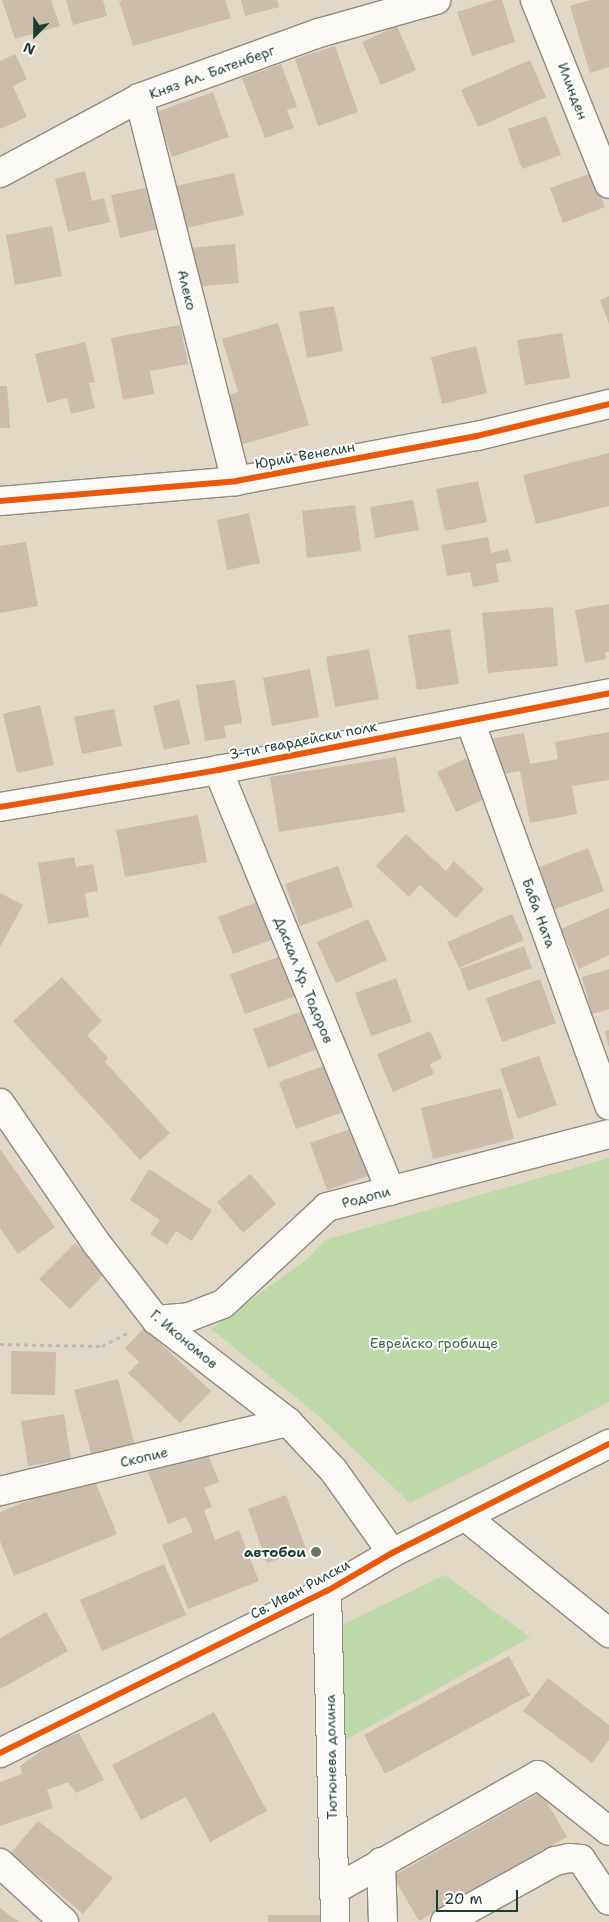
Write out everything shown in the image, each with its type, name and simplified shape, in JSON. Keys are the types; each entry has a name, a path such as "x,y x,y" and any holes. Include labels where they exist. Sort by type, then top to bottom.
{"street":[{"name":"Княз Ал. Батенберг","path":"0,172 139,98 319,33 436,0"},
{"name":"Илинден","path":"535,0 609,184"},
{"name":"Алеко","path":"139,98 236,481"},
{"name":"Юрий Венелин","path":"0,501 236,481 477,436 609,404"},
{"name":"3-ти гвардейски полк","path":"0,807 218,770 609,693"},
{"name":"Баба Ната","path":"470,721 609,1106"},
{"name":"Даскал Хр. Тодоров","path":"218,770 391,1191"},
{"name":"Г. Икономов","path":"0,1103 97,1244 156,1320 288,1422 334,1472 392,1554"},
{"name":"Родопи","path":"156,1320 189,1317 223,1304 327,1208 609,1134"},
{"name":"Скопие","path":"0,1491 288,1422"},
{"name":"Св. Иван Рилски","path":"0,1753 327,1591 392,1554 609,1444"},
{"path":"466,1518 609,1633"},
{"name":"Тютюнева долина","path":"327,1591 335,1922"},
{"path":"334,1890 538,1775 609,1831"},
{"path":"445,1922 555,1861 569,1858 581,1860 609,1901"},
{"path":"381,1862 382,1922"},
{"path":"0,1863 64,1922"}],"path":[{"path":"0,1344 102,1346 156,1320"}],"green space":[{"name":"Еврейско гробище","path":"609,1158 609,1402 410,1503 319,1416 211,1329 306,1260 325,1240"},
{"path":"445,1575 530,1637 345,1740 342,1625"}],"building":[{"path":"2,0 51,0 60,26 15,39"},
{"path":"66,0 103,0 107,16 73,25"},
{"path":"225,0 231,18 133,46 119,1"},
{"path":"241,0 277,0 279,7 245,16"},
{"path":"495,0 502,0 515,42 472,56 457,12"},
{"path":"590,0 609,0 609,67 590,73 570,6"},
{"path":"397,26 416,70 381,85 362,42"},
{"path":"335,46 358,112 318,126 295,59"},
{"path":"15,54 27,79 13,86 27,117 0,129 0,61"},
{"path":"530,60 546,97 478,127 461,90"},
{"path":"281,64 297,107 287,110 294,128 265,138 242,78"},
{"path":"213,92 229,137 172,157 156,112"},
{"path":"546,116 561,155 522,169 508,129"},
{"path":"85,171 92,201 104,198 110,222 68,232 55,179"},
{"path":"234,173 244,215 186,228 176,186"},
{"path":"592,173 605,207 563,223 550,188"},
{"path":"149,187 158,229 120,238 111,195"},
{"path":"52,226 62,276 15,285 6,235"},
{"path":"235,244 239,283 194,287 190,248"},
{"path":"609,296 609,324 600,300"},
{"path":"334,306 343,351 307,358 299,312"},
{"path":"278,323 309,425 240,445 226,396 238,392 222,339"},
{"path":"180,325 188,364 150,371 154,394 123,400 111,338"},
{"path":"562,333 570,378 525,385 517,340"},
{"path":"85,342 95,382 89,383 95,408 71,414 67,398 47,403 35,354"},
{"path":"476,346 487,393 442,404 431,357"},
{"path":"0,386 7,386 10,428 0,428"},
{"path":"609,453 609,506 536,524 523,475"},
{"path":"478,481 487,522 445,531 436,489"},
{"path":"413,500 419,530 375,538 370,507"},
{"path":"355,505 361,551 307,558 302,511"},
{"path":"249,513 260,563 227,570 217,520"},
{"path":"488,537 491,553 508,549 511,561 496,564 499,582 473,587 470,572 447,576 441,545"},
{"path":"26,542 38,606 0,613 0,546"},
{"path":"609,604 609,652 605,653 606,659 585,663 575,610"},
{"path":"553,607 558,666 488,673 482,613"},
{"path":"450,629 459,684 417,690 408,635"},
{"path":"369,649 379,699 335,707 326,657"},
{"path":"310,669 319,717 272,726 263,678"},
{"path":"235,680 242,723 224,726 226,738 205,741 196,685"},
{"path":"179,699 190,744 164,750 153,706"},
{"path":"40,705 54,765 17,773 3,714"},
{"path":"114,709 122,746 82,754 74,717"},
{"path":"609,732 609,780 572,786 577,814 530,823 520,771 497,775 490,739 524,733 530,764 558,759 555,742"},
{"path":"471,756 489,797 456,812 437,772"},
{"path":"396,757 405,812 279,832 270,777"},
{"path":"198,815 207,862 125,877 116,830"},
{"path":"406,834 446,871 454,861 484,889 456,918 420,885 409,897 376,866"},
{"path":"588,848 604,891 553,910 537,868"},
{"path":"74,857 76,867 93,864 98,891 85,893 89,917 48,924 38,863"},
{"path":"338,866 353,907 300,926 285,884"},
{"path":"0,893 23,905 0,947"},
{"path":"260,901 274,939 233,954 218,917"},
{"path":"609,908 609,955 579,969 561,929"},
{"path":"512,914 524,940 459,968 447,942"},
{"path":"368,919 387,960 336,983 317,942"},
{"path":"524,946 532,968 468,991 460,969"},
{"path":"284,955 299,995 245,1014 230,974"},
{"path":"609,969 609,1009 592,1014 582,977"},
{"path":"62,977 102,1021 87,1035 108,1058 105,1062 170,1133 140,1160 13,1021"},
{"path":"396,978 412,1022 371,1036 355,993"},
{"path":"540,979 556,1023 502,1042 486,998"},
{"path":"303,1011 317,1049 268,1068 253,1029"},
{"path":"609,1030 609,1046 608,1046 605,1031"},
{"path":"430,1031 442,1058 430,1064 434,1074 393,1092 377,1054"},
{"path":"539,1056 557,1105 518,1119 500,1069"},
{"path":"329,1064 346,1111 296,1129 279,1082"},
{"path":"501,1088 514,1139 433,1159 421,1108"},
{"path":"350,1129 368,1176 327,1190 310,1143"},
{"path":"0,1149 55,1227 18,1254 0,1228"},
{"path":"149,1169 212,1210 192,1241 176,1231 167,1245 150,1234 160,1220 130,1200"},
{"path":"250,1174 276,1204 243,1233 217,1202"},
{"path":"75,1243 105,1273 70,1309 39,1279"},
{"path":"144,1328 211,1391 180,1423 128,1373 139,1362 125,1348"},
{"path":"11,1351 56,1352 55,1395 11,1394"},
{"path":"118,1379 135,1446 92,1457 74,1390"},
{"path":"64,1414 71,1459 28,1466 21,1421"},
{"path":"206,1449 219,1482 204,1488 212,1507 204,1510 215,1540 239,1530 259,1581 188,1609 162,1545 193,1532 186,1517 168,1524 148,1472"},
{"path":"92,1474 117,1534 14,1576 0,1541 0,1512"},
{"path":"286,1495 306,1549 267,1563 248,1509"},
{"path":"164,1564 186,1615 102,1651 80,1600"},
{"path":"46,1612 68,1651 0,1689 0,1638"},
{"path":"509,1656 530,1695 385,1774 364,1735"},
{"path":"548,1678 609,1725 609,1740 592,1763 523,1711"},
{"path":"214,1712 267,1811 210,1842 186,1797 141,1820 112,1765"},
{"path":"79,1733 104,1780 76,1793 68,1782 47,1790 53,1808 0,1826 0,1782 22,1774 20,1766 54,1742"},
{"path":"541,1792 567,1837 419,1921 393,1876"},
{"path":"38,1821 113,1878 83,1914 11,1853"},
{"path":"0,1908 19,1922 0,1922"},
{"path":"268,1915 322,1915 322,1922 268,1922"}],"cycle path":[{"path":"0,501 236,481 477,436 609,404"},
{"path":"0,807 218,770 609,693"},
{"path":"0,1753 327,1591 392,1553 609,1444"}],"place":[{"name":"автобои","path":"316,1552"}]}
